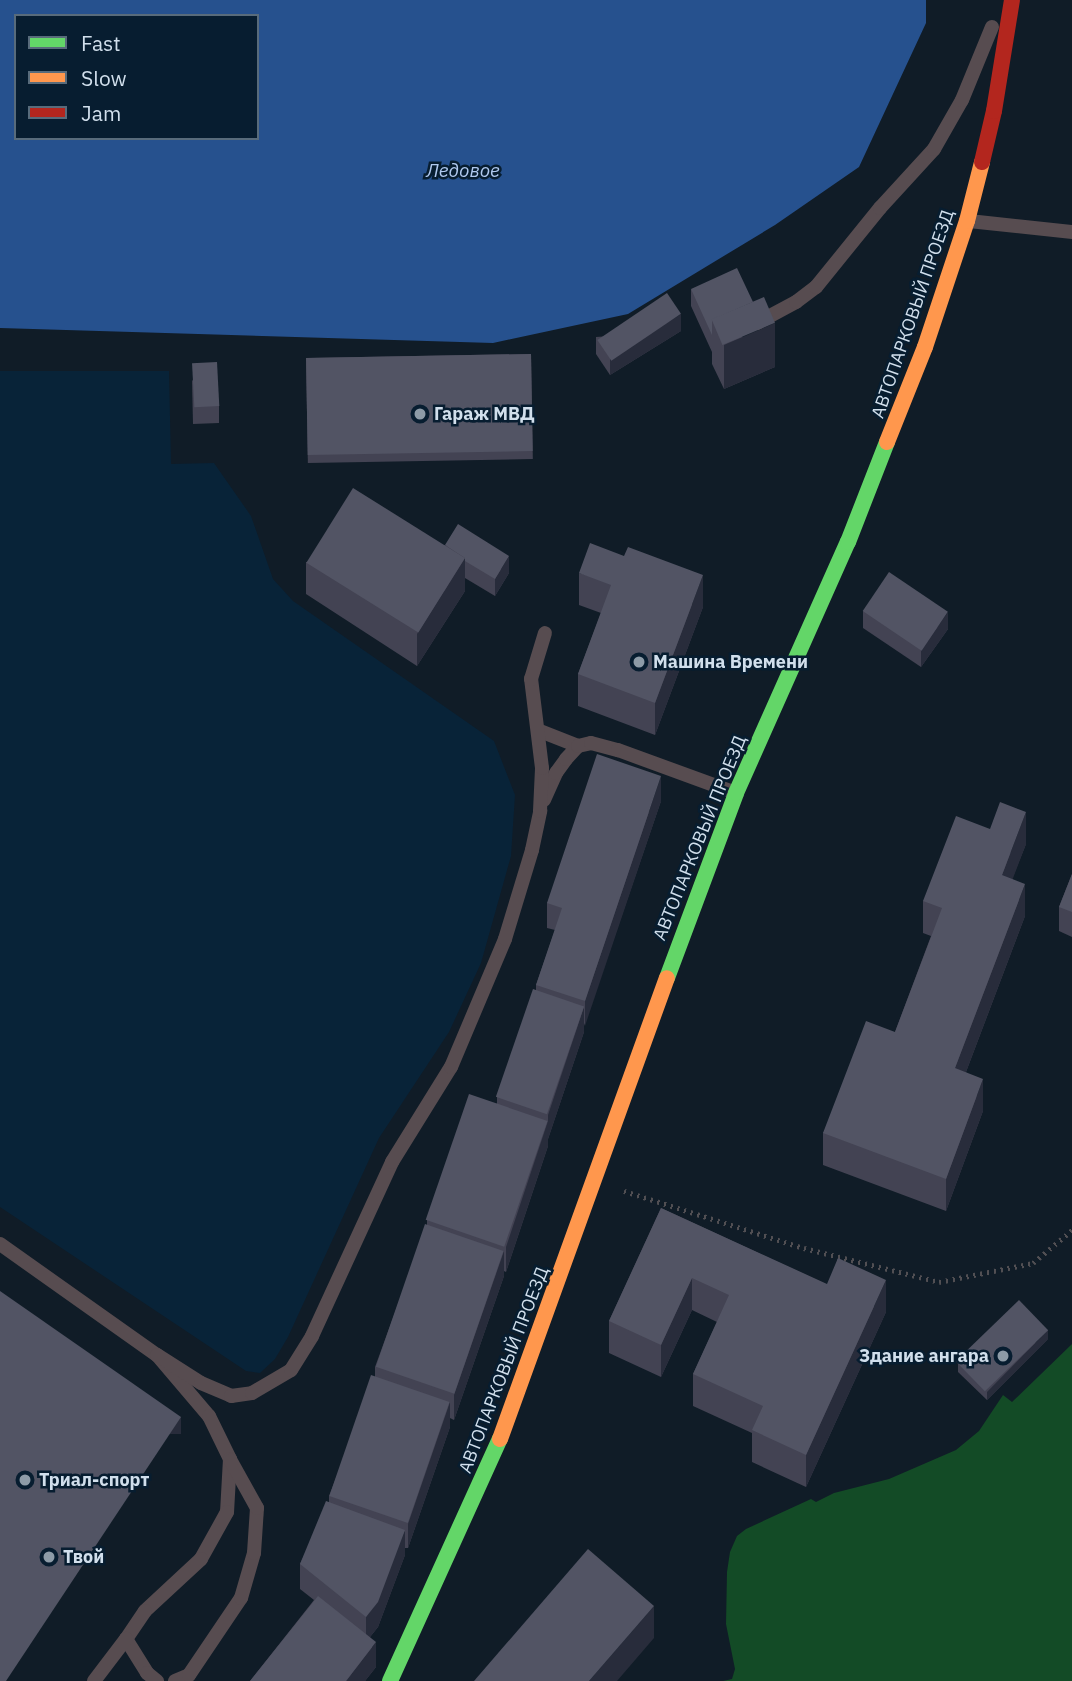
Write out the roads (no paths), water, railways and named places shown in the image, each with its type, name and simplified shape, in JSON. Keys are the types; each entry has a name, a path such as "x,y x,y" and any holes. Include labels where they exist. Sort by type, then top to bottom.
{"street":[{"name":"АВТОПАРКОВЫЙ ПРОЕЗД","path":"390,1681 510,1416 621,1102 736,793 849,542 925,347 967,221 994,111 1012,0"}],"lane":[{"path":"757,323 796,302 816,287 880,208 934,149 962,100 1003,0"},
{"path":"967,221 1072,232"},
{"path":"540,811 540,731 532,704 531,678 545,633"},
{"path":"540,731 578,746 591,743 618,750 736,793"},
{"path":"0,1244 157,1355 201,1382 231,1396 252,1394 291,1370 312,1336 392,1162 432,1101 469,1030 520,893 540,811 556,773 578,746"},
{"path":"157,1355 209,1416 257,1508 254,1553 241,1598 189,1675 175,1681"},
{"path":"94,1681 145,1611 201,1559 227,1512 230,1459"},
{"path":"126,1639 147,1673 157,1681"}],"water":[{"name":"Ледовое","path":"0,0 926,0 926,23 859,167 775,225 628,314 493,343 0,328"}],"place":[{"name":"Гараж МВД","path":"420,414"},
{"name":"Машина Времени","path":"639,662"},
{"name":"Здание ангара","path":"1003,1356"},
{"name":"Триал-спорт","path":"25,1480"},
{"name":"Твой","path":"49,1557"}]}
